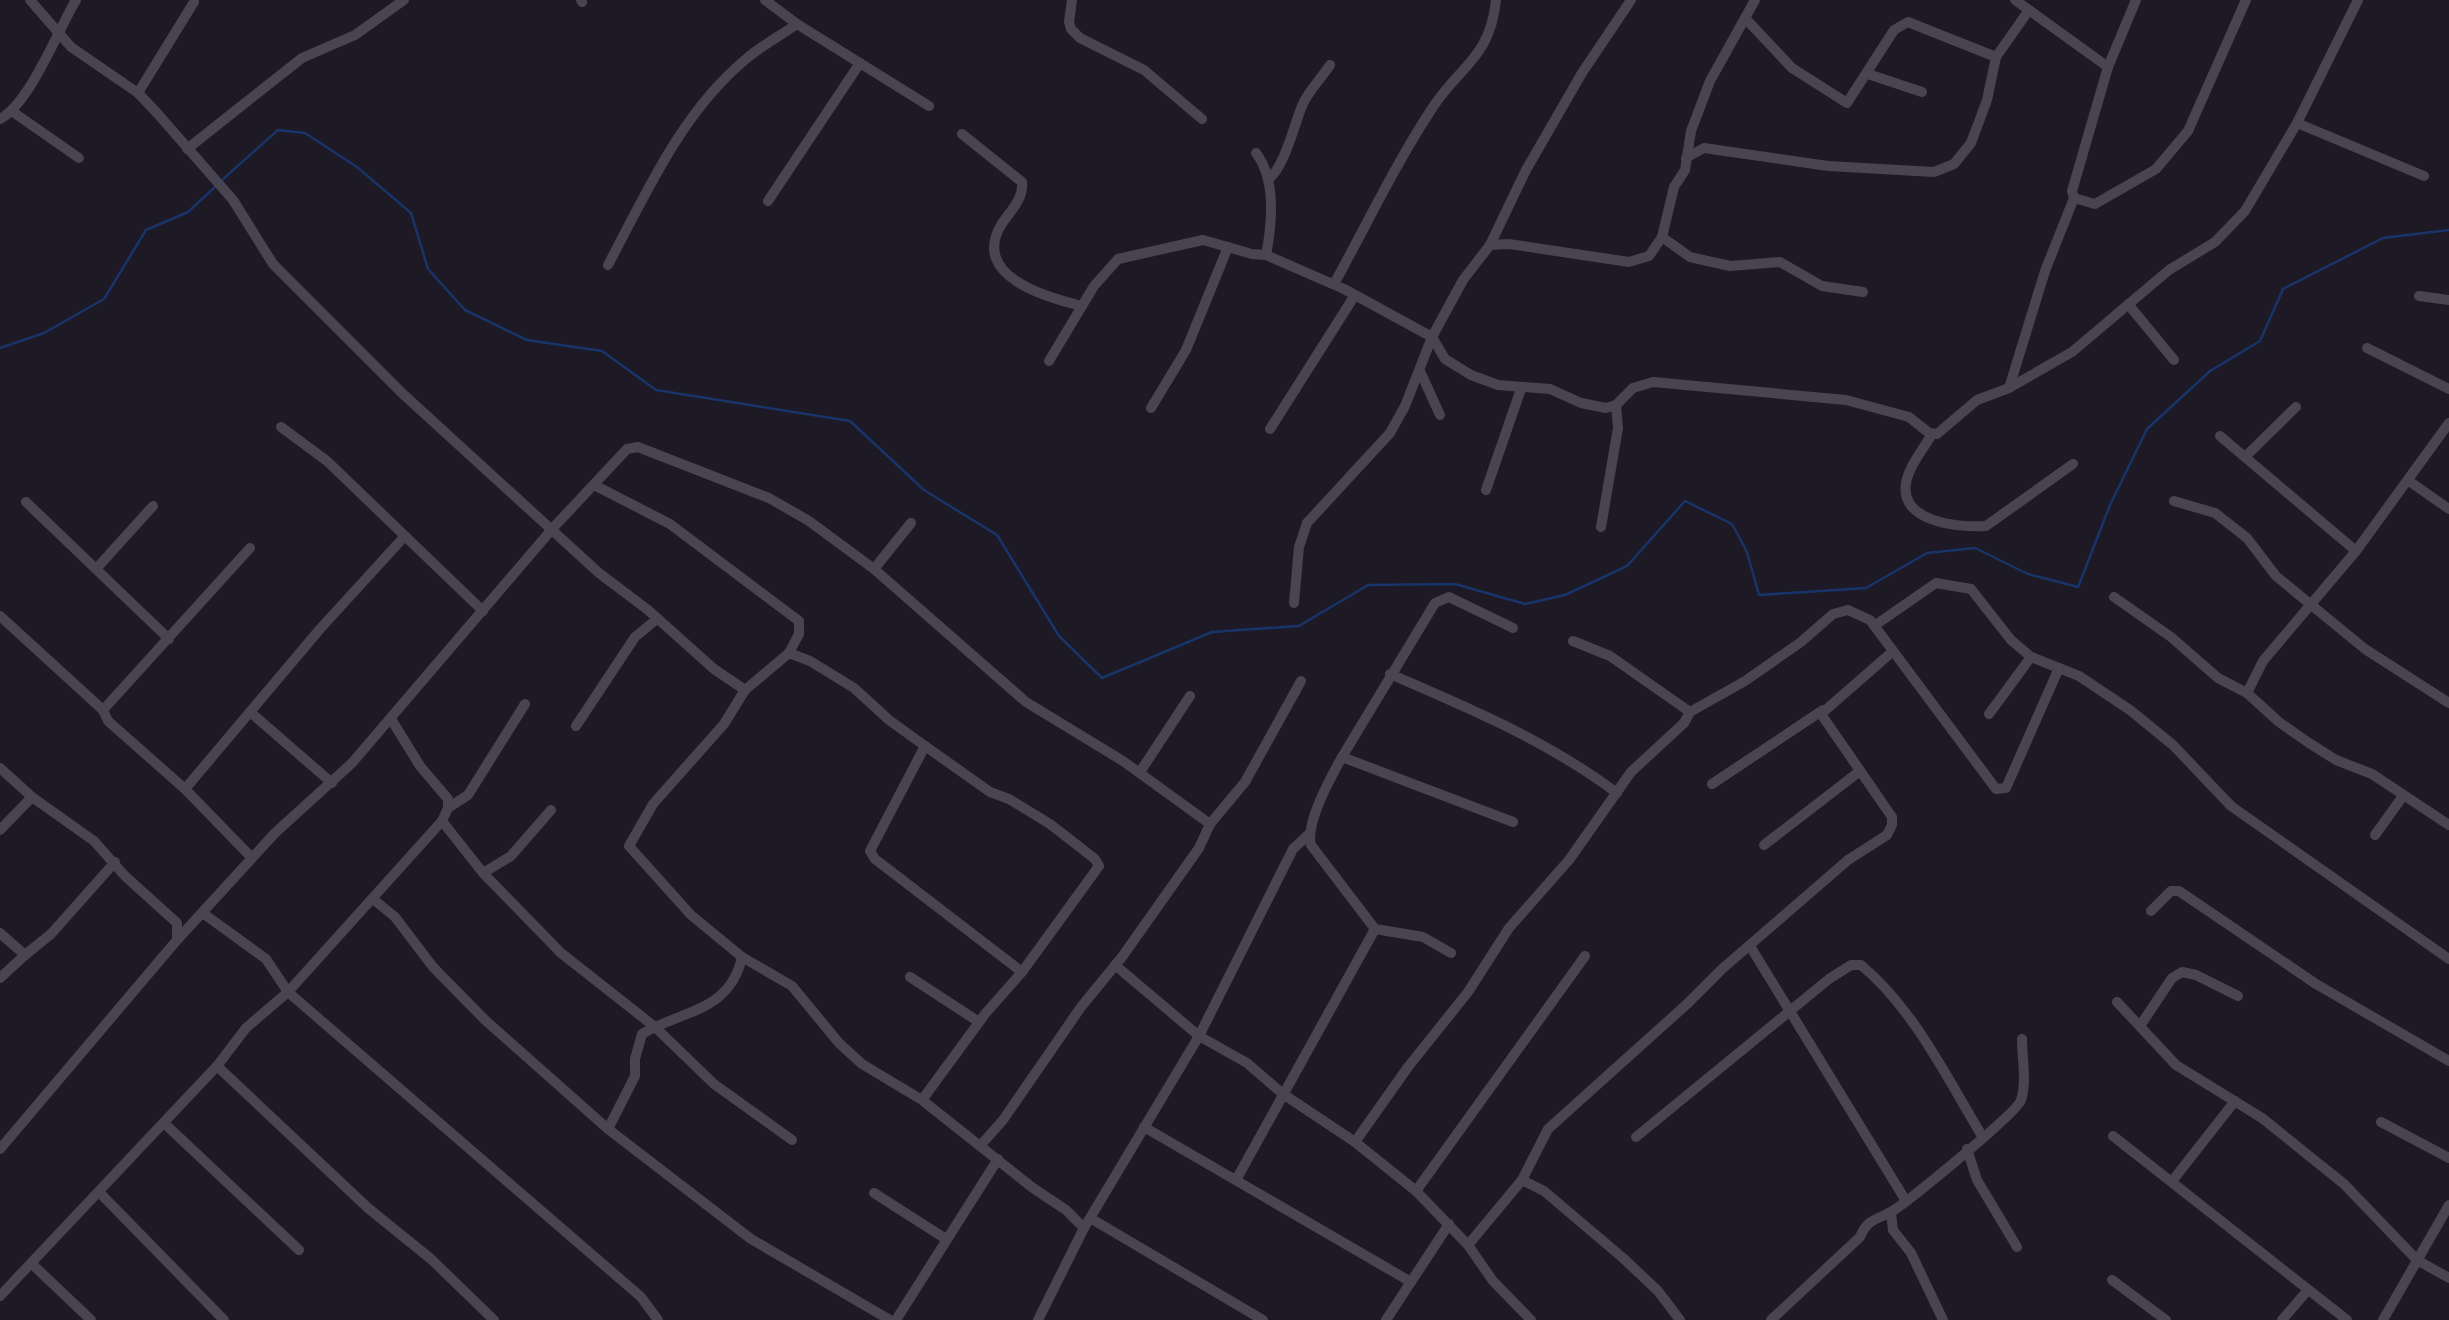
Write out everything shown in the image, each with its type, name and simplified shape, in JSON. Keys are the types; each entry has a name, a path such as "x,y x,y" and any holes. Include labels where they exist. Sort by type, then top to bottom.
{"street":[{"path":"30,0 71,47 138,93 233,200 272,264 403,394 599,573 745,690"},
{"path":"0,119 13,112 24,96 76,0"},
{"path":"381,0 390,10"},
{"path":"187,149 302,58 355,35 404,0"},
{"path":"765,0 929,106"},
{"path":"1072,0 1068,12 1071,29 1080,38 1144,70 1202,118"},
{"path":"1334,284 1434,106 1483,47 1492,27 1496,0"},
{"path":"1294,604 1299,547 1307,524 1390,433 1432,337 1463,280 1490,245 1526,170 1582,73 1631,0"},
{"path":"1490,245 1508,244 1629,262 1649,256 1662,237 1705,92 1755,0"},
{"path":"2015,0 2108,67"},
{"path":"2010,388 2044,272 2074,198 2072,192 2108,67 2136,0"},
{"path":"2074,198 2095,204 2156,169 2188,131 2246,0"},
{"path":"2073,464 1986,526 1929,520 1908,500 1906,485 1932,434 1946,428 1978,400 2010,388 2072,352 2169,270 2215,242 2246,211 2297,123 2358,0"},
{"path":"138,93 194,2"},
{"path":"1686,158 1704,148 1714,148 1790,162 1934,172 1954,164 1971,143 1987,100 1996,57 2029,10"},
{"path":"1745,18 1792,68 1847,103 1894,30 1908,22 1996,57"},
{"path":"608,264 662,161 695,113 749,56 797,24"},
{"path":"768,201 860,63"},
{"path":"1268,180 1281,168 1301,107 1330,64"},
{"path":"1868,74 1922,92"},
{"path":"13,112 79,158"},
{"path":"2297,123 2424,176"},
{"path":"962,134 1022,182 1018,202 994,242 993,256 1002,269 1040,296 1082,306"},
{"path":"1256,153 1268,180 1270,223 1266,255"},
{"path":"1662,237 1690,257 1730,266 1780,262 1822,286 1862,292"},
{"path":"1050,361 1105,271 1118,259 1193,240 1266,255 1334,284 1432,337 1445,359 1471,375 1521,389 1550,389 1606,408 1616,405 1642,383 1846,400 1910,417 1932,434"},
{"path":"1150,408 1186,350 1228,247"},
{"path":"1270,429 1355,295"},
{"path":"2419,296 2449,300"},
{"path":"2128,304 2174,360"},
{"path":"2367,348 2449,389"},
{"path":"1420,370 1440,416"},
{"path":"1486,490 1521,389"},
{"path":"1600,527 1618,428 1616,405"},
{"path":"2245,457 2296,407"},
{"path":"2247,693 2263,661 2356,551 2449,423"},
{"path":"282,427 327,461 483,611"},
{"path":"2220,436 2356,551"},
{"path":"0,1149 177,940 252,858 332,783 554,528 627,449 638,446 769,498 810,520 874,569 1026,702 1140,772 1210,824"},
{"path":"2410,481 2449,510"},
{"path":"594,485 670,524 799,621 799,634 789,653 745,690 724,724 652,804 629,846 691,915 742,957 792,986 839,1043 862,1064 922,1100 1066,1210 1263,1320"},
{"path":"2174,501 2215,513 2247,538 2276,576 2365,649 2449,703"},
{"path":"26,502 169,639"},
{"path":"96,569 153,506"},
{"path":"874,569 910,523"},
{"path":"185,789 320,629 404,537"},
{"path":"103,710 250,548"},
{"path":"1874,626 1936,584 1971,589 2011,640 2031,656 2079,676 2130,710 2173,745 2231,806 2449,959"},
{"path":"1038,1320 1087,1223 1199,1036 1293,849 1308,835 1342,757 1435,603 1449,597 1513,628"},
{"path":"2114,597 2171,636 2218,678 2247,693 2279,722 2336,760 2372,774 2449,824"},
{"path":"1354,1142 1468,992 1509,928 1568,860 1631,772 1684,723 1690,712 1745,681 1840,611 1855,612 1874,626 1996,789 2006,788 2058,668"},
{"path":"0,616 103,710 108,720 185,789 252,858"},
{"path":"576,726 634,637 657,619"},
{"path":"1573,641 1610,656 1690,712"},
{"path":"1712,784 1822,710 1892,652"},
{"path":"789,653 854,688 889,720 990,792 1050,824 1099,866 922,1100"},
{"path":"1989,714 2031,656"},
{"path":"1390,674 1517,729 1573,761 1617,794"},
{"path":"980,1146 1003,1120 1080,1007 1116,966 1193,858 1210,824 1245,782 1301,681"},
{"path":"1140,772 1190,696"},
{"path":"448,808 468,796 525,704"},
{"path":"1468,1245 1522,1180 1548,1129 1848,860 1890,831 1892,817 1823,720 1822,710"},
{"path":"250,712 332,783"},
{"path":"0,1296 217,1066 246,1028 288,992 442,821 448,799 420,766 391,719"},
{"path":"926,746 870,851 875,859 1022,972"},
{"path":"1342,757 1513,822"},
{"path":"0,768 115,862 177,923 177,940"},
{"path":"1764,844 1860,771"},
{"path":"2375,835 2403,796"},
{"path":"0,830 32,797"},
{"path":"483,873 511,856 551,810"},
{"path":"442,821 483,873 561,954 654,1027 714,1084 792,1140"},
{"path":"1308,835 1311,846 1375,929 1422,937 1451,953"},
{"path":"0,978 51,934 115,862"},
{"path":"2151,911 2171,892 2179,891 2316,984 2449,1061"},
{"path":"374,899 485,1020 608,1129 751,1239 893,1320 998,1159"},
{"path":"204,914 266,959 288,992 641,1297 658,1320"},
{"path":"1236,1180 1375,929"},
{"path":"0,933 25,955"},
{"path":"1750,946 1906,1200"},
{"path":"1416,1191 1585,956"},
{"path":"608,1129 636,1076 642,1034 706,1007 738,974 742,957"},
{"path":"1636,1137 1851,965 1862,965 1886,987 1982,1136"},
{"path":"1116,966 1199,1036 1247,1063 1416,1191 1531,1320"},
{"path":"2140,1026 2172,978 2182,972 2238,996"},
{"path":"910,977 979,1022"},
{"path":"2117,1002 2176,1065 2262,1118 2344,1184 2418,1260 2449,1278"},
{"path":"1771,1320 1860,1237 1874,1217 1891,1212 1918,1194 2020,1105 2022,1039"},
{"path":"217,1066 494,1320"},
{"path":"2173,1180 2235,1101"},
{"path":"2382,1122 2449,1158"},
{"path":"164,1123 300,1250"},
{"path":"1144,1127 1410,1282"},
{"path":"2113,1136 2347,1320"},
{"path":"1967,1149 1976,1180 2017,1246"},
{"path":"1522,1180 1544,1191 1623,1258 1680,1320"},
{"path":"100,1193 224,1320"},
{"path":"874,1193 946,1239"},
{"path":"2383,1320 2449,1205"},
{"path":"1891,1212 1893,1230 1911,1253 1943,1320"},
{"path":"1386,1320 1448,1224"},
{"path":"32,1264 92,1320"},
{"path":"2112,1280 2166,1320"},
{"path":"2282,1320 2307,1291"}],"waterway":[{"path":"222,180 278,130 305,133 357,167 411,213 428,269 465,310 527,340 602,351 656,390 850,421 924,490 997,535 1059,636 1102,678 1212,632 1299,626 1368,585 1455,584 1525,604 1565,595 1627,566 1685,501 1732,524 1747,552 1759,595 1866,588 1927,553 1975,548 2028,574 2078,587 2110,505 2147,429 2210,371 2260,341 2283,289 2383,238 2449,230"},
{"path":"0,348 44,333 104,299 146,230 188,212 216,186"}]}
